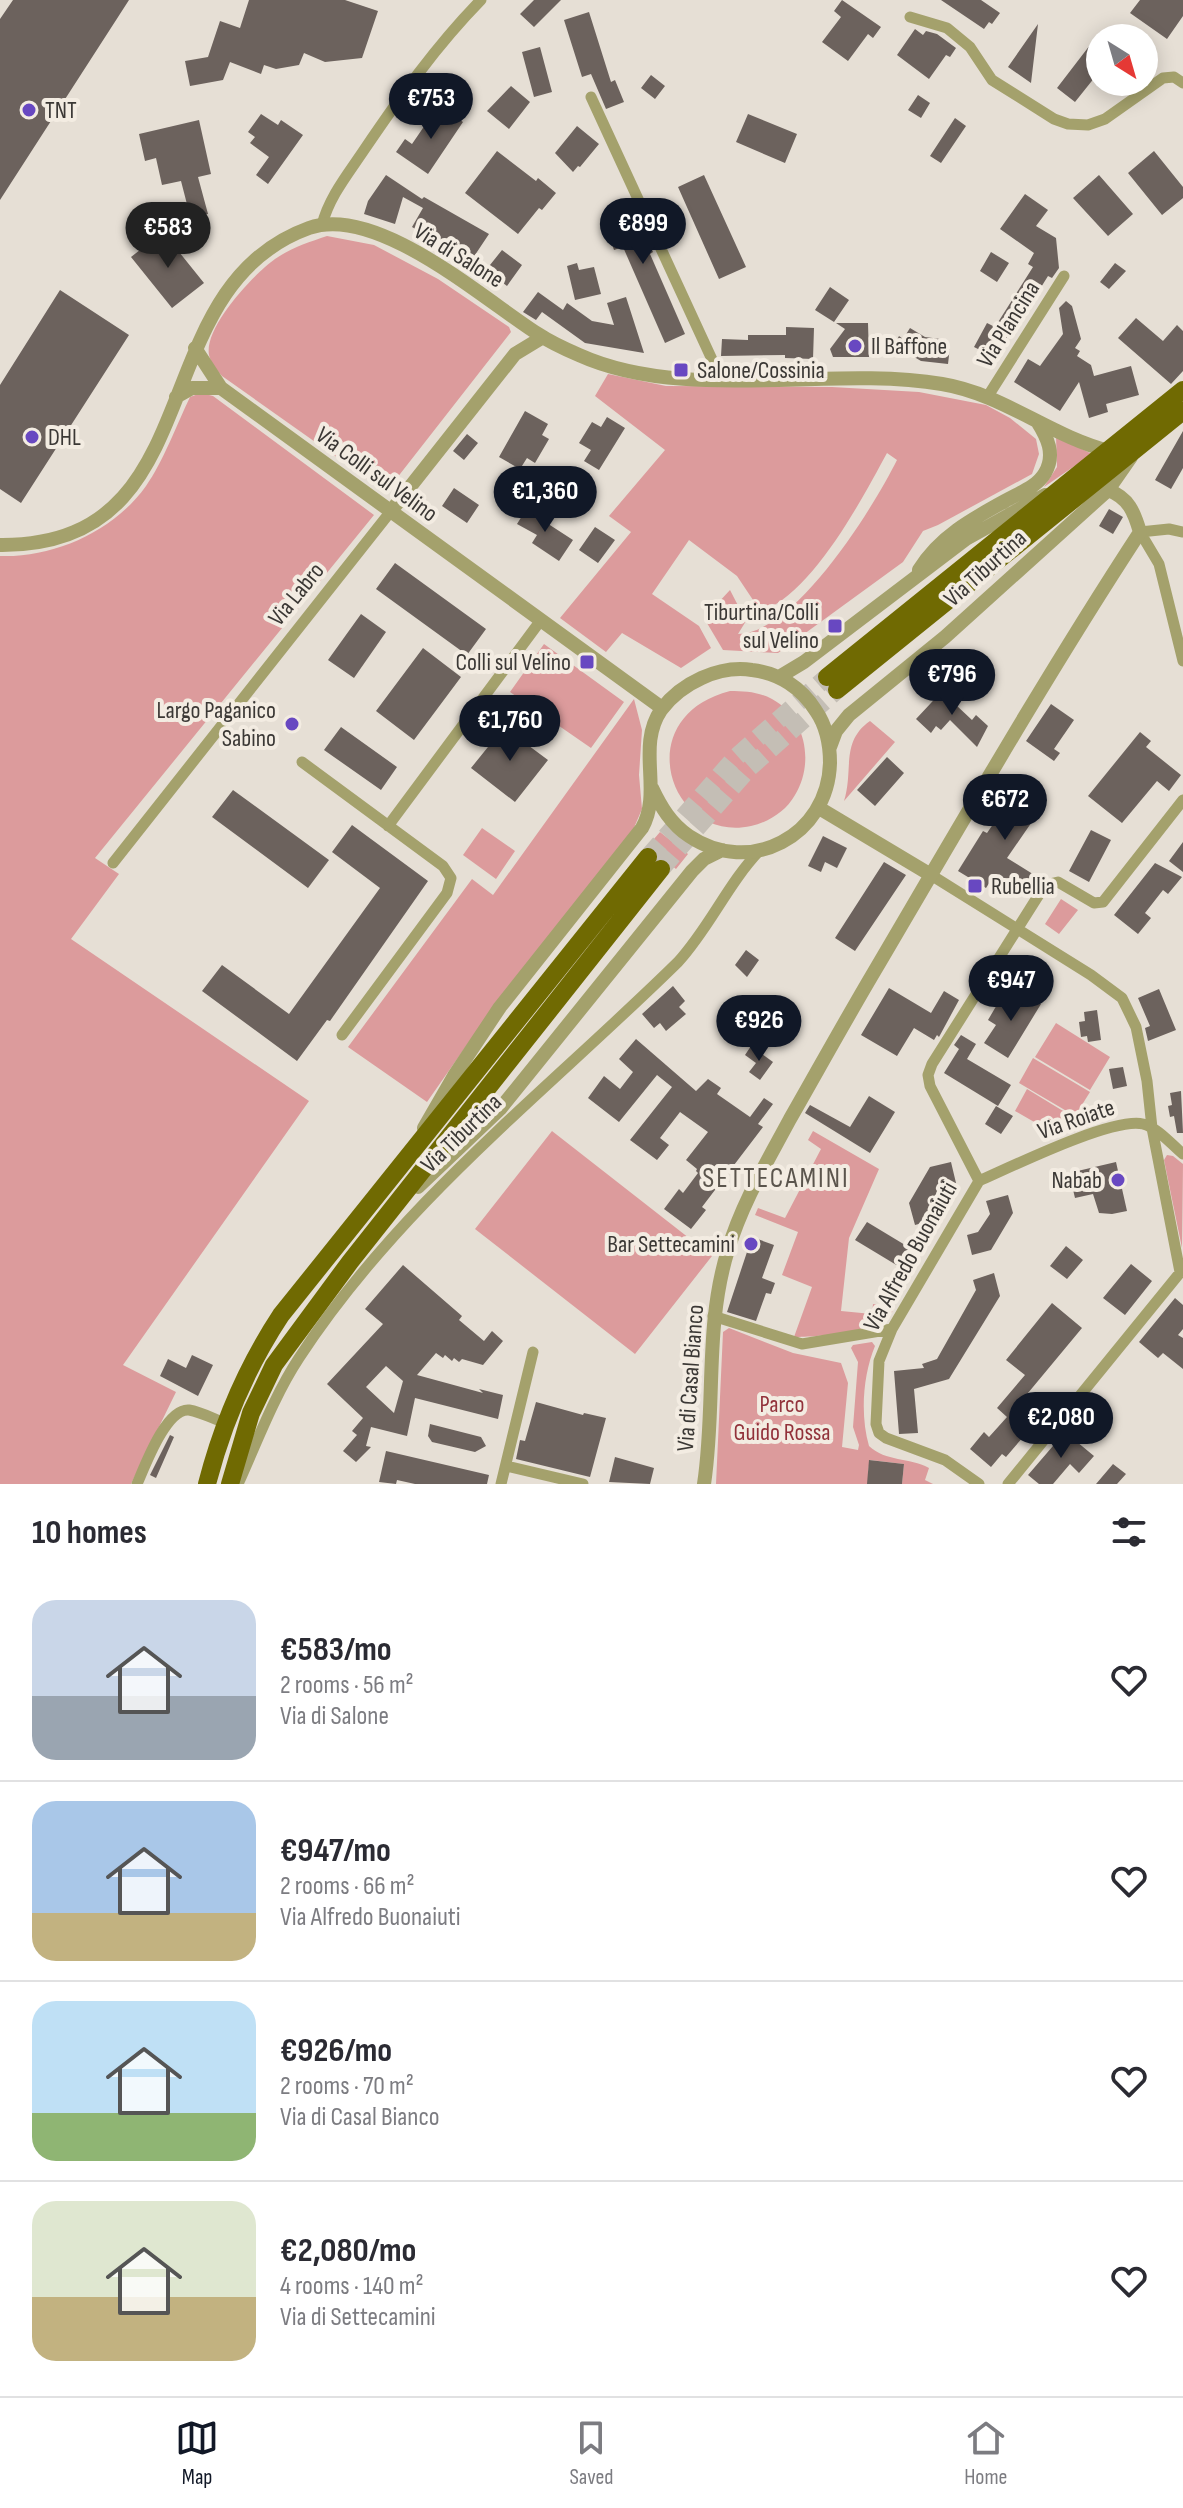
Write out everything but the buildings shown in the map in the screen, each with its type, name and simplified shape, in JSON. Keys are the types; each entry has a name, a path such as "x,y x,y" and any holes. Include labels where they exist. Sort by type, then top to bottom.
{"main road":[{"name":"Via Tiburtina","path":"1183,390 1064,486 832,683 1133,453 1183,411"},
{"name":"Via Tiburtina","path":"207,1484 225,1423 250,1366 281,1315 655,863 309,1315 265,1381 241,1438 230,1484"}],"street":[{"path":"322,225 332,198 407,86 449,33 481,0"},
{"path":"910,17 947,28 970,47 992,80 1054,119 1068,124 1088,125 1105,119 1163,78 1174,77 1183,83"},
{"path":"591,97 721,379"},
{"name":"Via di Salone","path":"0,545 33,544 61,538 86,527 120,503 152,456 195,348 219,304 254,263 296,234 322,225 351,225 393,240 458,276 543,337 582,356 644,375 681,379 904,380 945,384 988,396 1084,443 1109,451"},
{"name":"Via Plancina","path":"988,396 1064,276"},
{"path":"515,354 520,331 516,319"},
{"name":"Via Labro","path":"113,863 515,354 543,337"},
{"name":"Via Colli sul Velino","path":"195,348 221,388 662,708"},
{"path":"176,397 192,388 221,388"},
{"path":"912,580 929,554 949,535 1043,477 1049,464 1050,449 1037,421"},
{"name":"Via Tiburtina","path":"652,788 666,814 682,831 699,842 722,850 745,852 761,849 797,833 819,808 827,786 830,747 836,731 849,715 945,637 1108,490 1133,453"},
{"name":"Via Tiburtina","path":"779,677 804,662 974,533 1064,486"},
{"path":"1108,490 1120,495 1129,504 1140,532 1159,564 1183,661"},
{"path":"1140,532 1169,529 1183,532"},
{"name":"Via di Casal Bianco","path":"704,1484 713,1316 728,1252 754,1185 931,875 1085,616 1140,532"},
{"path":"388,826 541,620"},
{"name":"Via Tiburtina","path":"405,1162 440,1099 494,1016 642,828 650,808 652,788 649,744 662,708 691,684 719,671 748,669 779,677 793,685 813,706 826,730 830,747"},
{"path":"302,762 446,869 451,878 450,888 342,1035"},
{"path":"1017,928 1043,888 1052,882 1061,883 1094,903 1105,900 1183,800"},
{"path":"819,808 1115,991 1128,1006 1142,1047 1152,1128 1182,1271 1008,1484"},
{"name":"Via Tiburtina","path":"238,1484 297,1361 324,1321 392,1238 507,1121 678,962 704,931 743,869 761,849"},
{"name":"Via Tiburtina","path":"350,1262 427,1177 500,1109 692,871 704,859 722,850"},
{"name":"Via Alfredo Buonaiuti","path":"979,1484 945,1460 890,1440 877,1430 876,1371 892,1329 979,1181 930,1086 928,1075 1017,928"},
{"name":"Via Roiate","path":"979,1181 1113,1127 1137,1123 1152,1128 1183,1154"},
{"path":"713,1316 807,1344 892,1329"},
{"path":"501,1484 533,1352"},
{"path":"137,1484 167,1422 176,1413 190,1410 225,1423"},
{"path":"506,1466 583,1484"}],"green space":[{"path":"327,236 374,245 438,279 509,327 511,332 386,492 222,376 209,355 214,330 232,302 255,277 281,255"},
{"path":"608,374 666,386 832,387 919,392 986,405 1010,418 1036,439 1039,454 1032,474 923,531 903,562 778,653 723,650 704,618 730,590 746,621 738,634 760,628 784,613 830,565 870,507 897,460 887,453 849,519 817,566 780,601 761,612 737,576 689,540 652,594 699,626 711,648 681,668 622,633 606,652 560,618 631,532 609,516 665,450 595,396"},
{"path":"201,393 213,396 374,515 95,858 119,874 71,939 309,1101 123,1365 176,1392 131,1484 0,1484 0,556 61,547 81,539 117,516 146,486 190,397"},
{"path":"1056,436 1092,454 1044,487 1057,467"},
{"path":"544,644 624,702 591,748 510,692"},
{"path":"730,691 752,692 784,707 800,730 804,742 804,770 795,795 776,815 751,826 722,826 699,816 681,798 672,775 670,750 679,726 698,705"},
{"path":"634,699 642,730 639,775 642,809 633,830 492,1009 427,1102 348,1047 472,879 493,895"},
{"path":"870,721 895,742 844,801 851,747 861,729"},
{"path":"482,828 515,851 496,879 463,855"},
{"path":"660,832 688,854 676,869 648,846"},
{"path":"1061,899 1078,910 1059,934 1045,924"},
{"path":"1056,1023 1110,1057 1090,1090 1035,1057"},
{"path":"1033,1058 1090,1092 1075,1116 1019,1083"},
{"path":"1027,1089 1068,1114 1055,1134 1015,1111"},
{"path":"552,1131 712,1256 635,1354 475,1229"},
{"path":"813,1131 879,1169 849,1238 841,1311 872,1314 873,1304 894,1308 878,1323 865,1328 794,1337 812,1287 782,1275 798,1232 755,1215 758,1208 785,1218 821,1149 808,1140"},
{"path":"1167,1155 1183,1164 1182,1248 1164,1160"},
{"name":"Parco Guido Rossa","path":"729,1328 793,1353 841,1363 848,1383 842,1447 858,1450 853,1427 858,1362 851,1348 872,1342 875,1346 864,1395 864,1421 869,1446 883,1455 929,1468 925,1480 933,1484 902,1484 904,1464 870,1460 868,1471 875,1484 716,1484 723,1332"}],"tunnel":[{"path":"648,857 735,758 827,677"},
{"path":"661,869 749,768 837,690"}],"place":[{"name":"TNT","path":"29,110"},
{"name":"Il Baffone","path":"855,346"},
{"name":"Salone/Cossinia","path":"681,370"},
{"name":"DHL","path":"32,437"},
{"name":"Tiburtina/Colli sul Velino","path":"835,626"},
{"name":"Colli sul Velino","path":"587,662"},
{"name":"Largo Paganico Sabino","path":"292,724"},
{"name":"Rubellia","path":"975,886"},
{"name":"Nabab","path":"1118,1180"},
{"name":"Bar Settecamini","path":"751,1244"}],"district":[{"name":"SETTECAMINI","path":"776,1177"}]}
